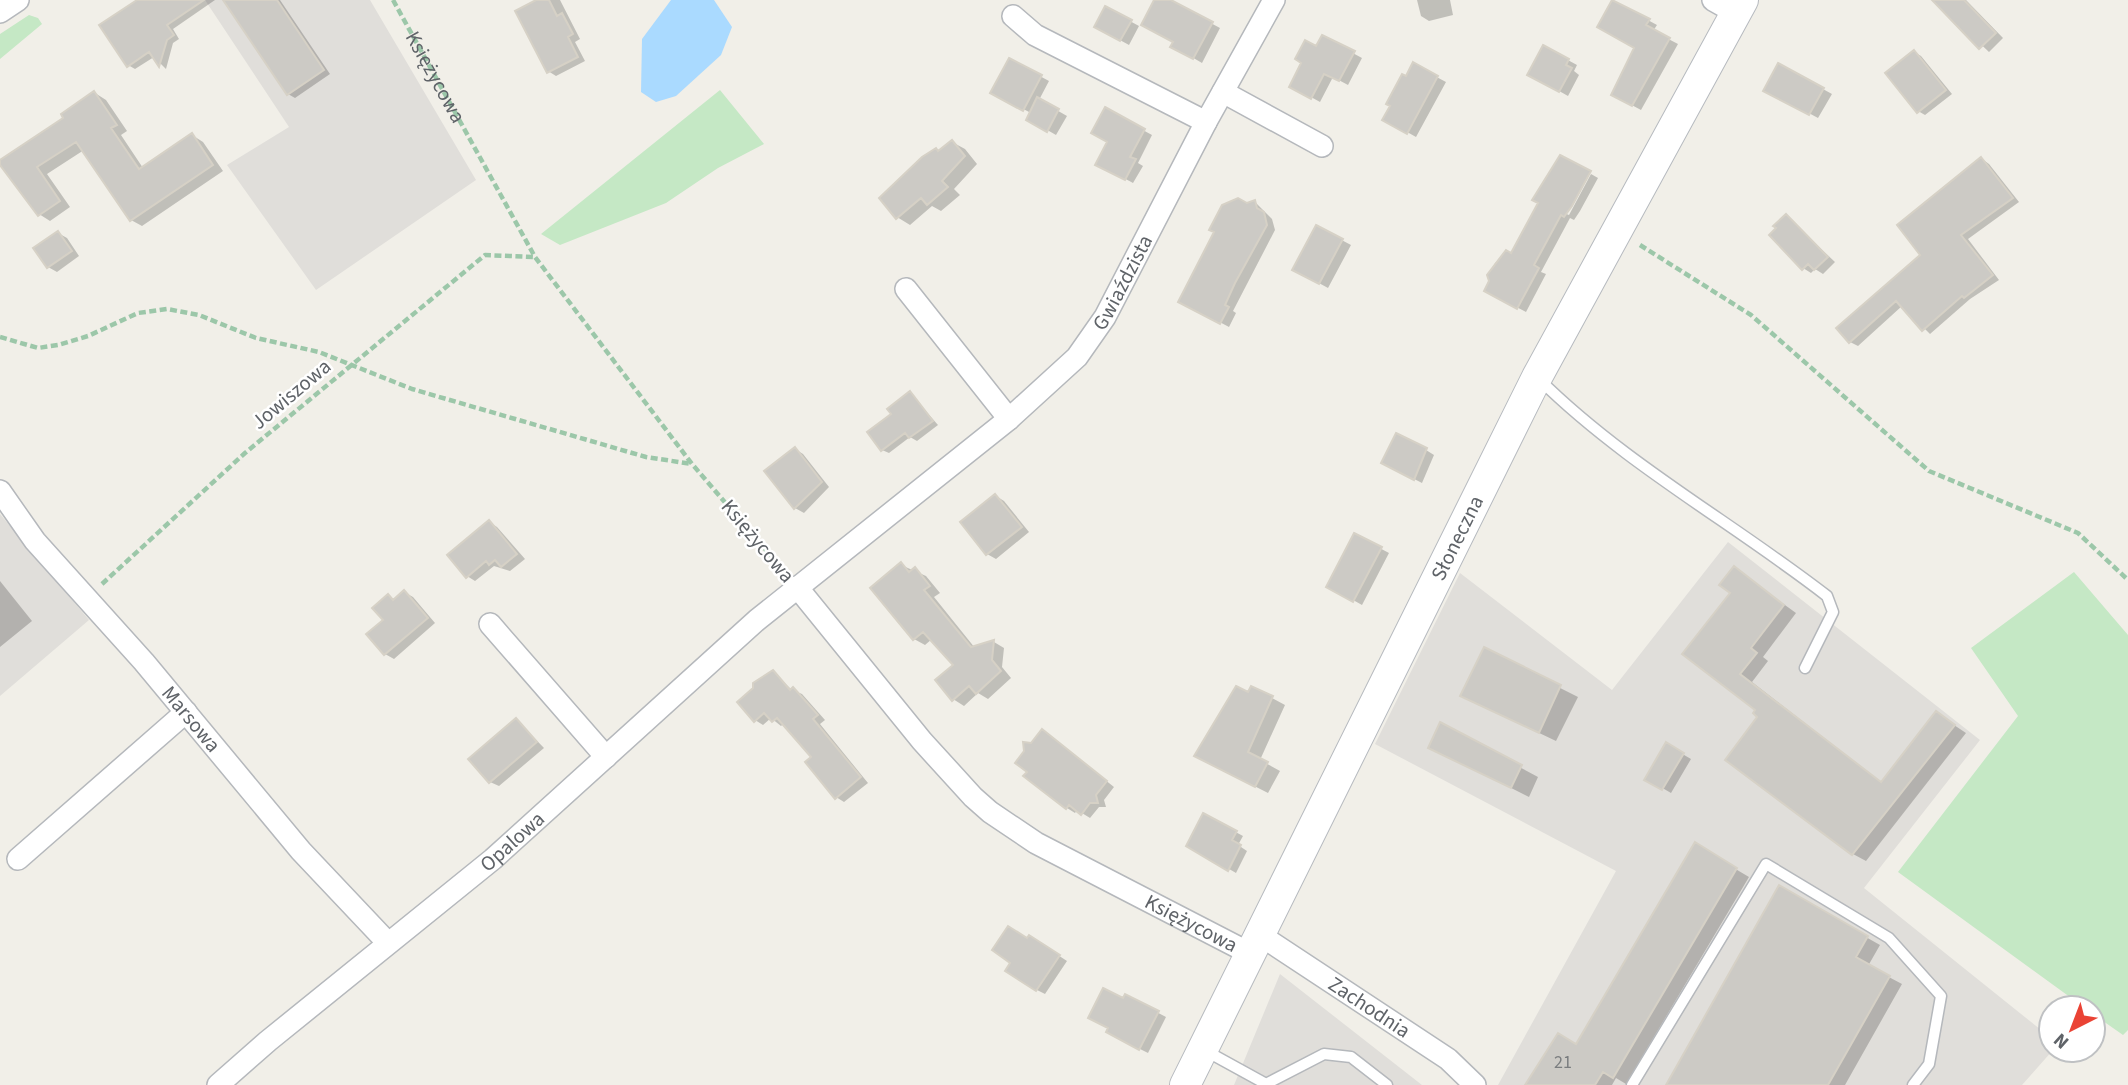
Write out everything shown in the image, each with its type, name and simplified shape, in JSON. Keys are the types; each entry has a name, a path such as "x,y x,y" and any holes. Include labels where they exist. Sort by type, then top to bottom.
{"street":[{"path":"0,12 18,0"},
{"name":"Gwiaździsta","path":"797,587 1009,419 1077,357 1105,317 1206,122 1275,0"},
{"name":"Słoneczna","path":"1185,1085 1537,377 1617,230 1731,4"},
{"path":"1013,16 1035,35 1206,122"},
{"path":"1223,92 1322,146"},
{"path":"906,289 1009,419"},
{"name":"Marsowa","path":"0,491 35,541 186,712 301,850 388,943"},
{"name":"Księżycowa","path":"797,587 922,741 966,791 990,812 1036,843 1255,944"},
{"name":"Opalowa","path":"218,1085 474,875 797,587"},
{"path":"490,624 606,757"},
{"path":"18,859 186,712"},
{"name":"Zachodnia","path":"1255,944 1447,1059 1475,1085"}],"lane":[{"path":"1537,377 1578,416 1624,451 1828,596 1833,612 1805,668"},
{"path":"1632,1085 1766,864 1889,938 1941,996 1929,1064 1913,1085"},
{"path":"1203,1049 1266,1084 1324,1054 1351,1057 1387,1085"}],"path":[{"name":"Księżycowa","path":"393,0 535,257 692,464 797,587"},
{"path":"1617,230 1751,315 1929,471 2078,533 2128,580"},
{"name":"Jowiszowa","path":"87,599 172,517 350,365 485,255 535,257"},
{"path":"0,337 38,348 58,345 88,336 138,313 167,309 199,315 257,338 319,352 412,389 646,457 692,464"}],"shaded area":[{"path":"205,0 370,0 476,180 316,290 227,165 289,127"},
{"path":"0,514 89,620 0,696"},
{"path":"1728,542 1980,740 1864,888 2037,1027 2037,1064 2041,1064 2022,1085 1498,1085 1616,871 1375,744 1460,573 1612,690"},
{"path":"1280,974 1422,1085 1234,1085"}],"green space":[{"path":"29,15 38,18 42,24 0,59 0,34"},
{"path":"720,90 764,144 718,168 666,203 560,245 541,234"},
{"path":"2074,572 2128,635 2128,1030 2123,1035 2107,1024 2107,994 2066,994 1898,872 2018,716 1971,648"}],"water":[{"path":"671,0 714,0 732,27 721,55 676,96 656,102 641,92 642,39"}],"building":[{"path":"137,0 204,0 167,25 174,35 167,40 159,67 149,52 127,67 99,25"},
{"path":"223,0 277,0 324,70 287,95"},
{"path":"536,0 549,0 557,16 562,13 573,34 568,37 578,57 547,73 515,11"},
{"path":"1154,0 1171,0 1213,22 1193,59 1170,47 1173,42 1141,25"},
{"path":"1612,0 1650,19 1646,25 1670,38 1632,106 1611,95 1634,48 1597,27"},
{"path":"1932,0 1964,0 1996,33 1979,49"},
{"path":"1105,6 1132,20 1120,41 1094,27"},
{"path":"1322,35 1355,51 1339,81 1324,74 1311,99 1289,87 1301,63 1295,59 1305,40 1316,46"},
{"path":"1543,45 1569,59 1566,65 1572,68 1559,92 1527,75"},
{"path":"1914,50 1946,90 1917,113 1885,73"},
{"path":"1009,58 1042,75 1023,111 990,93"},
{"path":"1413,62 1438,76 1407,134 1382,120 1390,106 1386,104 1402,74 1406,76"},
{"path":"1778,63 1824,88 1809,115 1763,91"},
{"path":"94,91 117,125 111,128 139,169 192,133 213,165 130,221 76,142 37,167 60,201 38,216 0,165 0,160 63,118 61,114"},
{"path":"1037,97 1059,109 1047,132 1026,120"},
{"path":"1105,107 1145,129 1130,157 1136,159 1125,180 1095,165 1107,142 1091,133"},
{"path":"952,140 965,156 942,181 948,187 927,205 921,198 896,219 879,198 922,157 936,148 938,151"},
{"path":"1560,155 1591,171 1572,206 1564,217 1561,215 1534,265 1539,268 1517,309 1484,291 1489,281 1487,275 1506,250 1511,253 1538,203 1532,200"},
{"path":"1981,157 2013,198 1961,235 1993,275 1964,298 1962,296 1922,331 1896,301 1849,343 1836,328 1920,255 1897,225"},
{"path":"1238,198 1247,203 1255,200 1257,208 1264,212 1267,225 1235,283 1225,305 1229,307 1220,324 1178,302 1214,232 1209,230 1222,205"},
{"path":"1786,214 1828,257 1814,270 1808,264 1802,270 1769,235 1776,228 1773,226"},
{"path":"1316,225 1343,239 1319,284 1292,270"},
{"path":"58,231 72,251 47,268 33,248"},
{"path":"910,391 933,421 909,438 905,433 881,451 867,432 891,414 887,409"},
{"path":"1396,433 1427,448 1414,480 1381,463"},
{"path":"795,447 822,482 794,509 764,471"},
{"path":"995,494 1022,527 986,555 960,522"},
{"path":"489,520 517,554 501,567 495,560 489,565 486,561 466,578 447,555"},
{"path":"1354,533 1382,547 1353,602 1326,587"},
{"path":"901,562 909,572 915,567 930,586 924,590 971,647 994,640 992,660 1001,671 976,694 969,686 952,701 935,680 953,665 923,632 913,640 870,588"},
{"path":"1734,566 1784,605 1751,648 1757,653 1740,674 1881,782 1936,711 1955,725 1852,855 1725,760 1757,717 1753,713 1755,710 1682,654 1730,593 1719,585"},
{"path":"404,590 428,618 384,655 366,634 383,620 372,608 388,594 393,600"},
{"path":"1484,647 1561,685 1539,733 1460,696"},
{"path":"773,670 790,690 793,687 818,715 813,719 861,777 835,799 805,762 811,757 777,718 772,722 764,713 754,722 737,702 753,688 753,683"},
{"path":"1236,686 1248,692 1251,686 1273,696 1248,752 1268,762 1255,787 1194,756"},
{"path":"516,718 537,742 489,783 468,759"},
{"path":"1440,722 1522,765 1511,788 1428,748"},
{"path":"1042,729 1107,781 1096,795 1098,803 1090,803 1081,815 1069,805 1066,809 1023,776 1027,772 1015,763 1024,751 1023,742 1031,743"},
{"path":"1666,742 1684,753 1662,790 1644,780"},
{"path":"1203,813 1237,831 1232,840 1241,845 1228,871 1186,846"},
{"path":"1695,842 1737,868 1613,1078 1603,1072 1595,1085 1525,1085 1558,1033 1576,1044"},
{"path":"1779,885 1868,936 1856,957 1890,976 1828,1085 1666,1085"},
{"path":"1008,926 1027,938 1029,935 1060,955 1036,991 1005,971 1010,963 992,950"},
{"path":"1103,988 1123,998 1125,994 1159,1011 1139,1050 1106,1032 1108,1028 1088,1018"}]}
